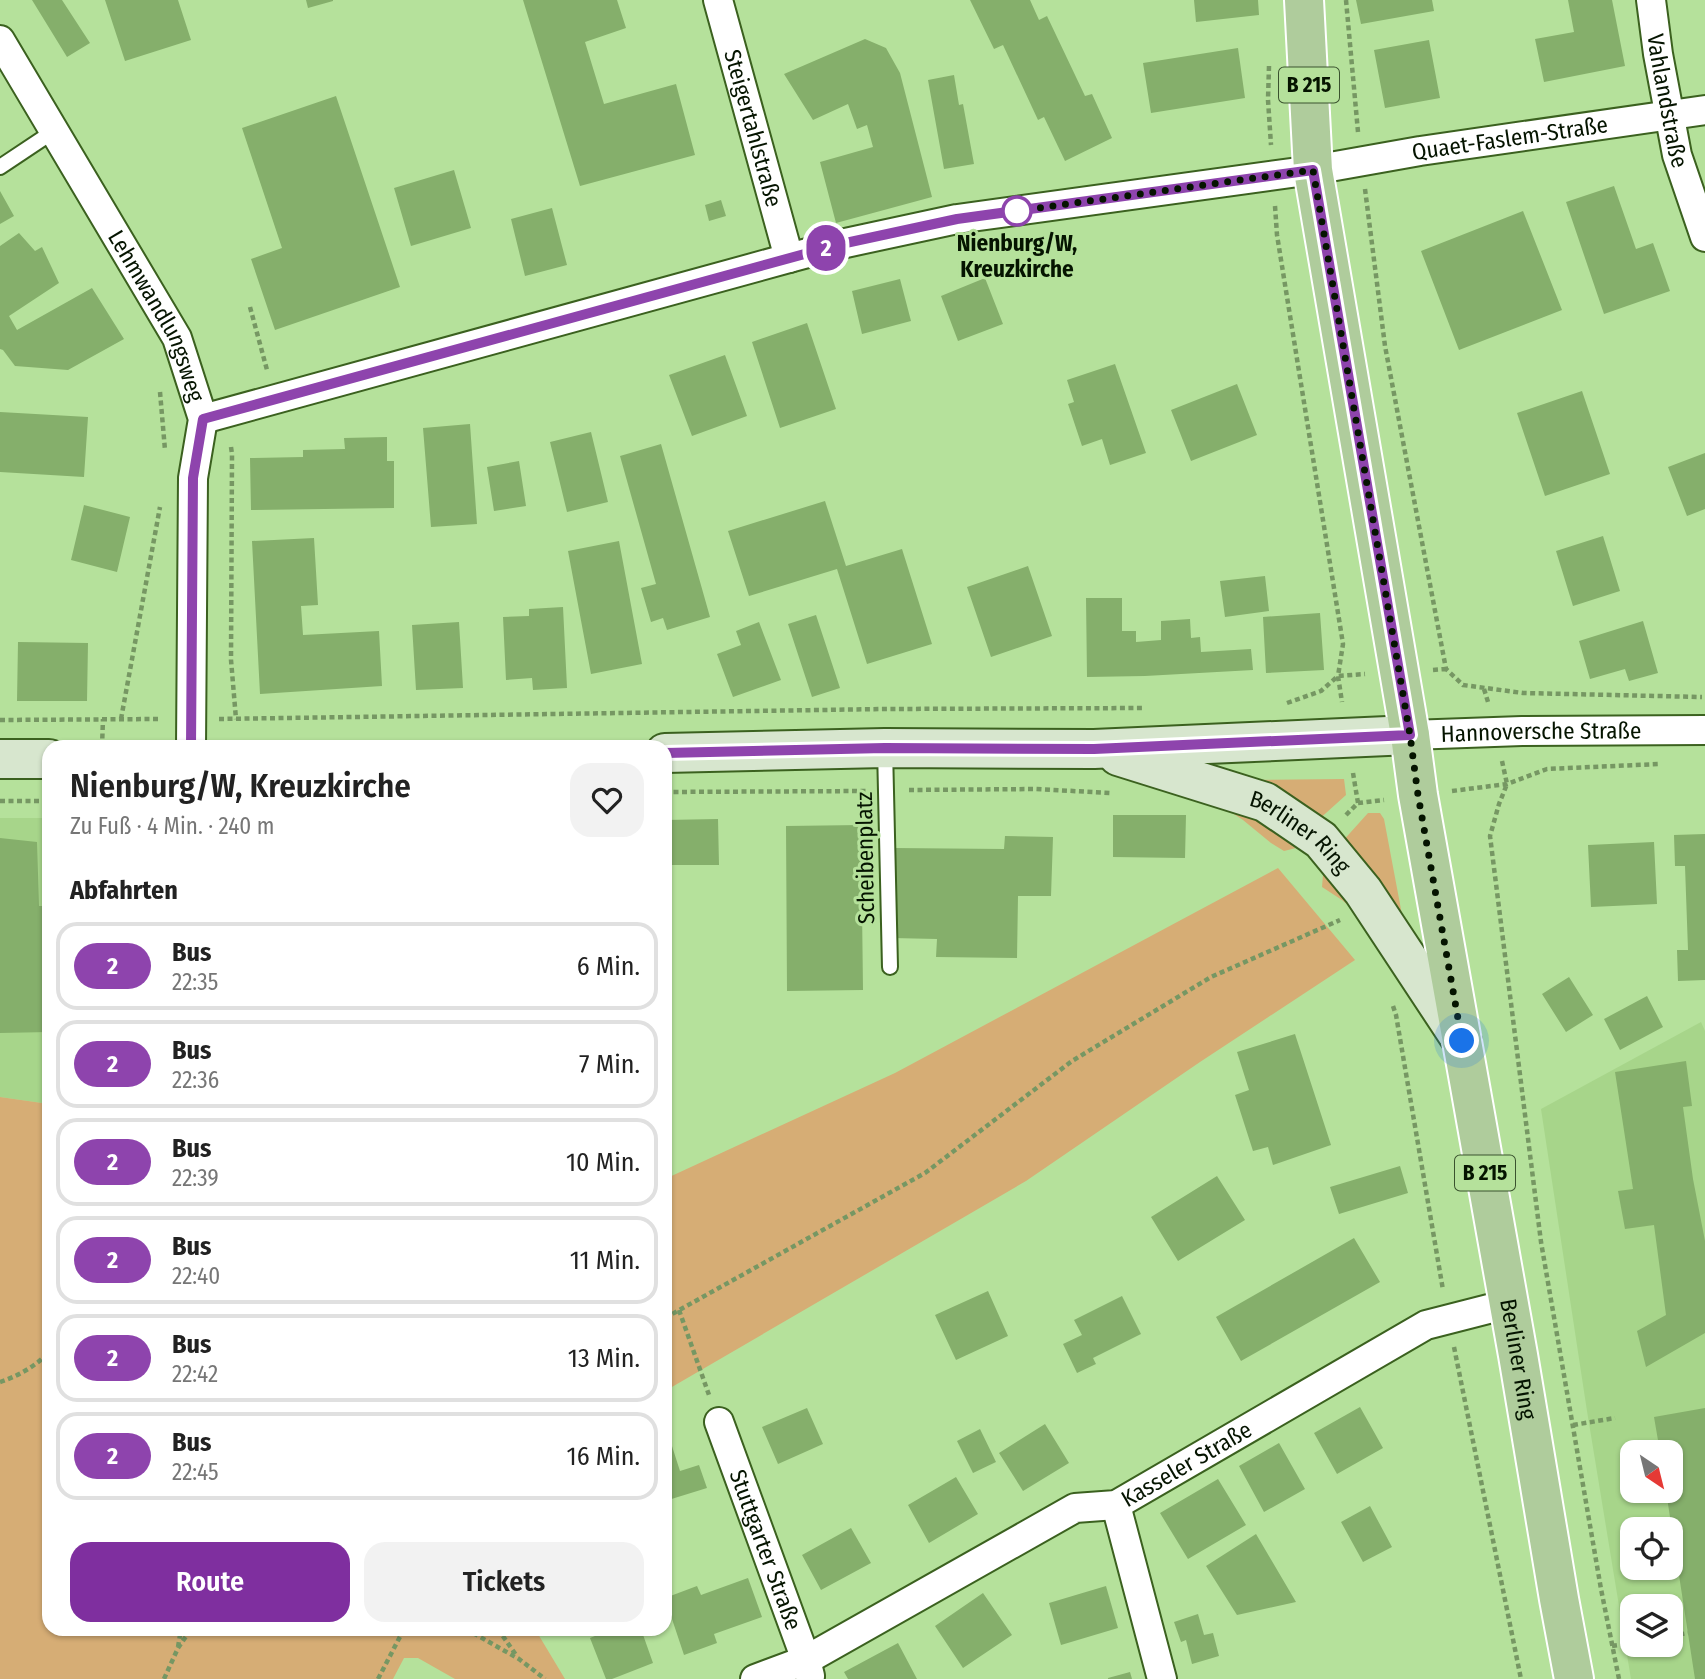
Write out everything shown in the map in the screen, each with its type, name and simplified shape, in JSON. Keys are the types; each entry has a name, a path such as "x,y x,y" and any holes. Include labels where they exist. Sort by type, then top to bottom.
{"main road":[{"name":"Berliner Ring","path":"1304,0 1313,170 1418,795 1574,1679"}],"street":[{"name":"Steigertahlstraße","path":"718,0 789,258"},
{"name":"Vahlandstraße","path":"1651,0 1677,155 1705,237"},
{"name":"Lehmwandlungsweg","path":"0,40 177,338 213,416 193,478 191,740"},
{"name":"Quaet-Faslem-Straße","path":"213,416 841,244 957,219 1273,176 1434,149 1705,110"},
{"name":"Hannoversche Straße","path":"672,754 885,748 1094,749 1522,731 1705,730"},
{"name":"Berliner Ring","path":"1094,749 1265,802 1321,839 1363,891 1462,1041"},
{"path":"0,759 42,758"},
{"name":"Kasseler Straße","path":"755,1679 808,1670 1075,1508 1116,1505 1426,1325 1508,1304"},
{"name":"Stuttgarter Straße","path":"719,1422 808,1670"},
{"path":"1116,1505 1162,1679"}],"lane":[{"path":"0,167 54,131"},
{"name":"Scheibenplatz","path":"885,748 890,967"}],"path":[{"path":"1346,0 1361,162 1385,346 1446,669 1463,685 1523,693 1705,697"},
{"path":"1269,59 1268,100 1277,234 1343,644 1338,676 1340,692"},
{"path":"250,307 275,399"},
{"path":"213,416 232,454 230,660 236,719"},
{"path":"121,719 162,497"},
{"path":"1275,703 1288,702 1321,691 1338,676"},
{"path":"0,720 1156,708"},
{"path":"102,740 103,719"},
{"path":"1619,1679 1541,1242 1490,836 1507,784 1547,769 1668,763"},
{"path":"672,792 1036,789 1116,793"},
{"path":"0,801 42,801"},
{"path":"672,1314 925,1174 1072,1061 1211,977 1350,915"},
{"path":"1392,1003 1419,1143 1448,1320 1521,1679"},
{"path":"679,1310 719,1422"},
{"path":"0,1382 12,1378 42,1359"},
{"path":"1573,1425 1615,1419"},
{"path":"1683,1634 1688,1633"},
{"path":"178,1648 180,1636"},
{"path":"164,1679 186,1636"},
{"path":"378,1679 400,1636"},
{"path":"478,1636 519,1659 545,1679"},
{"path":"503,1636 519,1659"},
{"path":"1612,1646 1620,1645"}],"shaded area":[{"path":"1344,779 1346,795 1316,822 1247,780"},
{"path":"1211,799 1234,806 1301,843 1296,848 1284,851"},
{"path":"1368,813 1380,813 1384,819 1403,920 1341,843"},
{"path":"0,818 42,818 42,1103 0,1097"},
{"path":"1324,863 1367,922 1322,887"},
{"path":"1278,868 1355,960 1026,1181 672,1387 672,1176 895,1073"},
{"path":"1701,1022 1705,1031 1705,1679 1631,1679 1627,1657 1683,1657 1683,1594 1620,1594 1620,1612 1541,1109"},
{"path":"0,1097 42,1103 42,1636 539,1636 565,1679 455,1679 418,1658 404,1658 393,1679 0,1679"}],"building":[{"path":"32,0 62,0 90,43 67,57"},
{"path":"105,0 178,0 191,40 125,61"},
{"path":"306,0 333,0 333,1 308,8"},
{"path":"523,0 617,0 626,28 585,42 604,104 676,84 695,155 580,186"},
{"path":"970,0 1030,0 1039,20 1047,16 1085,96 1092,94 1112,138 1065,161 1044,117 1038,120 1003,45 994,49"},
{"path":"1194,0 1258,0 1259,15 1196,22"},
{"path":"1356,0 1432,0 1434,11 1361,24"},
{"path":"1568,0 1612,0 1625,66 1544,82 1535,39 1574,32"},
{"path":"865,39 886,48 900,73 932,197 836,223 820,162 873,147 867,125 857,129 848,104 813,120 784,74"},
{"path":"1429,40 1440,98 1385,108 1374,50"},
{"path":"1238,48 1245,98 1151,113 1143,63"},
{"path":"954,75 959,105 963,104 974,164 944,169 928,80"},
{"path":"336,96 400,287 275,330 251,259 282,248 242,128"},
{"path":"454,170 471,228 411,246 394,188"},
{"path":"1614,186 1636,249 1653,243 1670,291 1604,314 1566,202"},
{"path":"0,191 14,216 0,224"},
{"path":"721,200 726,216 709,221 705,205"},
{"path":"552,208 567,265 525,276 511,219"},
{"path":"1523,211 1562,310 1459,350 1421,251"},
{"path":"19,233 35,251 42,247 59,283 9,316 17,330 92,288 124,339 68,370 15,366 0,349 0,246"},
{"path":"985,278 1003,324 958,341 941,296"},
{"path":"900,279 911,321 862,334 852,291"},
{"path":"807,323 836,409 780,428 752,342"},
{"path":"725,355 747,416 692,436 669,375"},
{"path":"1115,364 1146,453 1110,465 1102,439 1082,446 1068,404 1074,402 1067,380"},
{"path":"1237,384 1257,435 1191,461 1171,410"},
{"path":"1582,391 1610,474 1545,496 1517,413"},
{"path":"0,412 88,417 84,477 0,472"},
{"path":"470,424 477,524 431,527 423,428"},
{"path":"591,432 608,502 567,512 550,442"},
{"path":"387,437 387,461 394,461 394,508 251,510 250,458 303,457 303,450 345,449 344,438"},
{"path":"661,444 710,617 667,630 663,618 651,622 641,588 656,584 620,456"},
{"path":"1705,453 1705,509 1687,516 1668,467"},
{"path":"519,461 526,506 494,511 487,467"},
{"path":"825,501 846,566 902,549 932,644 867,664 837,569 749,596 728,531"},
{"path":"84,505 130,517 117,572 71,560"},
{"path":"1603,536 1620,591 1573,606 1556,551"},
{"path":"314,538 318,605 301,606 303,635 379,631 382,686 260,694 252,541"},
{"path":"619,541 642,664 591,674 568,551"},
{"path":"1028,566 1052,636 991,657 967,587"},
{"path":"1265,576 1269,611 1225,617 1220,581"},
{"path":"1086,598 1122,598 1122,631 1136,631 1136,642 1161,640 1161,621 1190,619 1191,638 1200,637 1201,652 1251,649 1253,670 1087,677"},
{"path":"563,607 567,688 533,690 532,678 506,680 503,617 529,616 529,609"},
{"path":"1320,613 1324,670 1266,673 1263,617"},
{"path":"816,615 840,688 812,697 788,624"},
{"path":"1643,621 1658,673 1629,681 1625,669 1590,679 1579,641"},
{"path":"459,622 463,688 416,690 412,625"},
{"path":"759,622 781,680 733,697 717,654 741,645 736,631"},
{"path":"18,642 88,643 87,701 17,701"},
{"path":"1113,815 1186,815 1185,858 1113,857"},
{"path":"718,819 719,865 672,865 672,820"},
{"path":"861,825 863,990 787,991 786,826"},
{"path":"1705,834 1705,980 1678,981 1677,950 1688,950 1685,866 1675,866 1674,835"},
{"path":"1005,836 1053,837 1051,896 1018,896 1017,958 936,957 937,939 892,938 894,848 1004,849"},
{"path":"0,838 37,842 39,906 42,906 42,1032 0,1033"},
{"path":"1654,842 1657,904 1591,907 1588,845"},
{"path":"1569,977 1593,1015 1566,1032 1542,994"},
{"path":"1647,996 1663,1027 1620,1050 1604,1019"},
{"path":"1295,1034 1331,1145 1273,1165 1268,1147 1253,1151 1235,1095 1249,1090 1237,1052"},
{"path":"1686,1061 1692,1106 1683,1107 1705,1241 1705,1333 1646,1367 1637,1331 1666,1315 1654,1225 1625,1229 1618,1191 1633,1189 1615,1072"},
{"path":"1400,1166 1408,1193 1339,1214 1330,1187"},
{"path":"1217,1176 1245,1220 1178,1261 1151,1217"},
{"path":"1354,1238 1380,1282 1241,1361 1216,1317"},
{"path":"988,1291 1008,1336 956,1360 935,1315"},
{"path":"1122,1296 1141,1334 1093,1358 1096,1364 1077,1373 1063,1344 1082,1335 1074,1320"},
{"path":"1360,1407 1383,1448 1337,1474 1314,1433"},
{"path":"807,1408 823,1444 778,1464 762,1427"},
{"path":"1705,1408 1705,1679 1695,1679 1680,1580 1683,1580 1683,1517 1670,1517 1668,1503 1684,1503 1684,1440 1658,1440 1654,1417"},
{"path":"1045,1424 1069,1463 1023,1491 999,1453"},
{"path":"980,1429 996,1462 973,1473 957,1441"},
{"path":"1279,1443 1305,1489 1264,1512 1239,1466"},
{"path":"672,1446 680,1471 699,1465 707,1488 672,1499"},
{"path":"956,1477 978,1514 929,1543 908,1505"},
{"path":"1218,1479 1246,1525 1188,1559 1160,1513"},
{"path":"1370,1506 1392,1547 1363,1562 1341,1522"},
{"path":"851,1528 871,1563 821,1590 802,1555"},
{"path":"1256,1534 1296,1602 1237,1615 1206,1566"},
{"path":"748,1578 762,1617 714,1634 717,1643 684,1655 672,1619 672,1595 697,1586 701,1595"},
{"path":"1106,1586 1118,1628 1061,1645 1049,1603"},
{"path":"983,1593 1012,1635 963,1668 935,1626"},
{"path":"1198,1614 1204,1635 1213,1633 1219,1656 1192,1664 1186,1640 1181,1642 1174,1622"},
{"path":"643,1636 653,1663 606,1679 590,1638"},
{"path":"898,1643 917,1679 848,1679 844,1672"},
{"path":"1130,1672 1132,1679 1108,1679 1108,1678"}],"bus line":[{"name":"2","path":"191,740 193,478 203,419 841,244 957,219 1313,170 1410,735 1094,749 885,748 672,753"}],"place":[{"name":"Nienburg/W, Kreuzkirche","path":"1017,211"}],"route":[{"path":"1017,211 1010,212 1313,170 1462,1041"}]}
